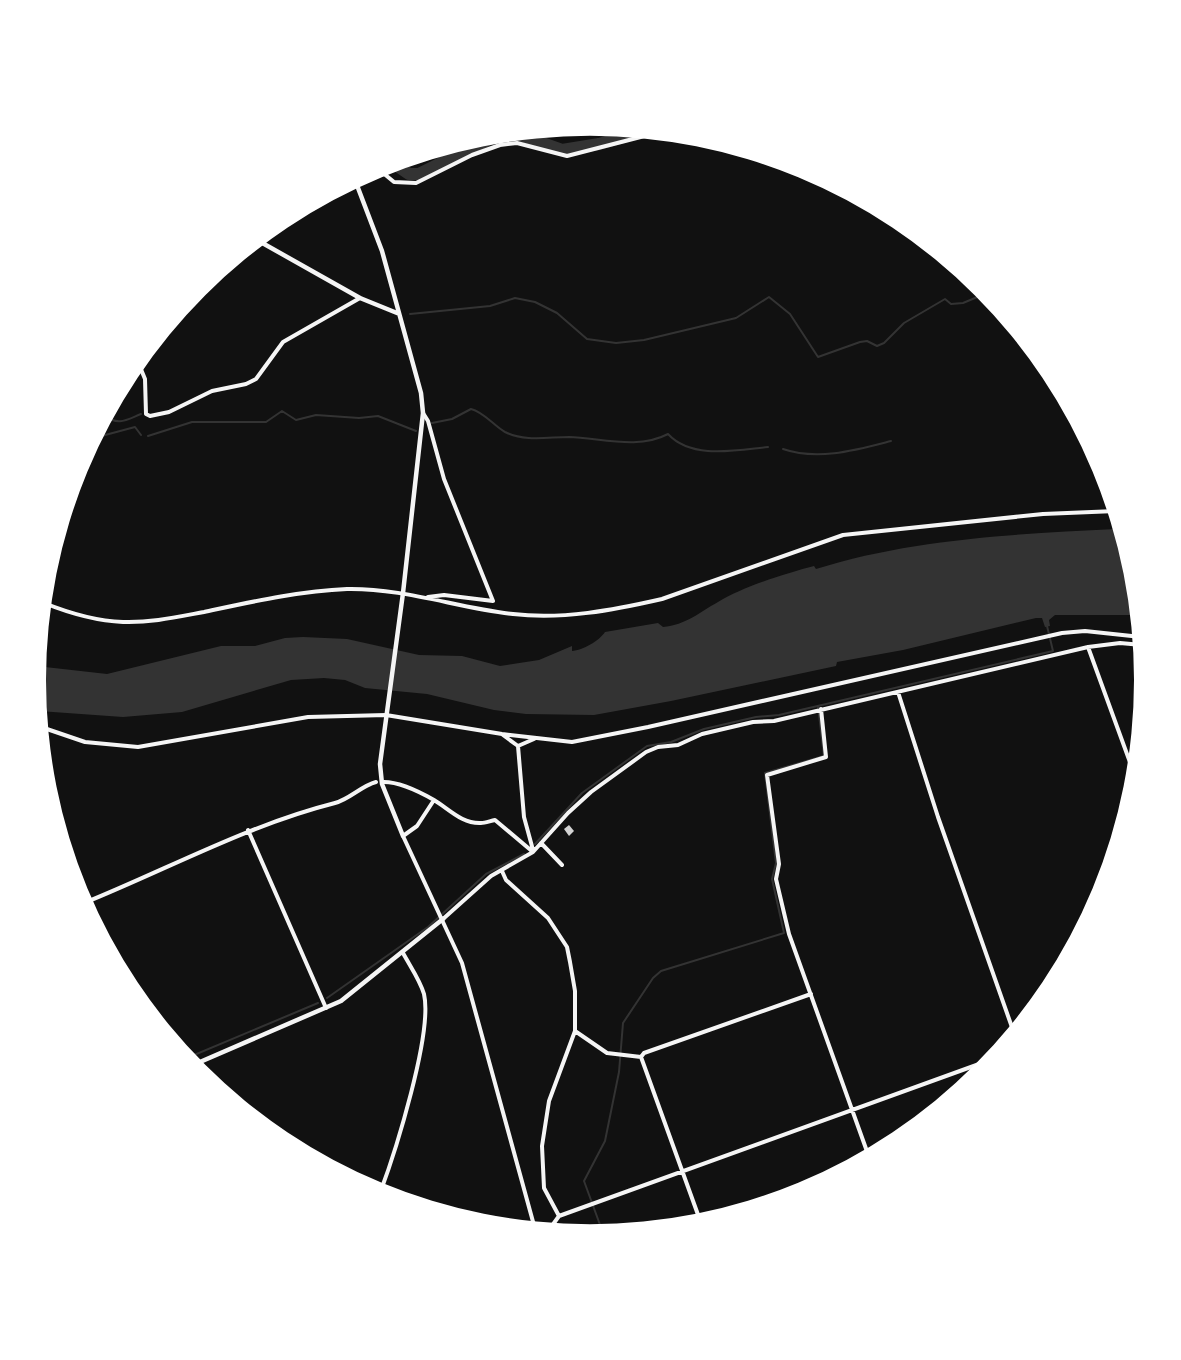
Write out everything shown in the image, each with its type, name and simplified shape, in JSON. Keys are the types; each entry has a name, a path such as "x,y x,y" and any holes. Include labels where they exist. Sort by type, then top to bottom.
{"street":[{"path":"386,176 394,182 416,183 472,155 500,145 517,143 567,156 636,138"},
{"path":"358,188 382,251 397,312 410,344 423,413 403,596 380,764 382,784 403,837 443,919 468,982 533,1221"},
{"path":"264,244 360,298 397,312"},
{"path":"142,372 145,380 146,414 161,415 212,391 246,384 256,379 283,342 360,298"},
{"path":"52,606 77,615 124,622 171,618 315,591 350,589 403,596 444,595 493,601 444,479 428,421 423,413"},
{"path":"424,597 482,610 530,616 590,612 662,598 843,535 1043,513 1108,511"},
{"path":"49,730 85,742 138,747 308,717 386,715 535,739 589,740 1062,633 1085,631 1132,636"},
{"path":"202,1061 326,1009 403,953 491,876 534,852 568,813 591,792 646,752 658,747 678,745 702,734 898,692 1088,647 1119,643 1133,644"},
{"path":"1088,647 1129,758"},
{"path":"898,692 938,817 1011,1025"},
{"path":"821,709 826,757 767,775 779,864 776,879 789,934 866,1149"},
{"path":"502,734 518,746 524,817 534,852"},
{"path":"518,746 535,739"},
{"path":"93,899 167,869 248,830 320,805 336,802 376,782"},
{"path":"384,782 401,785 434,800 468,821 481,824 495,820 534,852"},
{"path":"403,837 417,826 434,800"},
{"path":"248,830 326,1009"},
{"path":"541,843 562,865"},
{"path":"502,871 506,880 548,918 567,947 575,991 575,1031 551,1094 542,1146 544,1188 559,1216"},
{"path":"383,1183 405,1113 424,1033 424,995 403,953"},
{"path":"641,1057 644,1053 811,994"},
{"path":"575,1031 607,1053 641,1057"},
{"path":"641,1057 698,1214"},
{"path":"554,1223 559,1216 853,1112 974,1066"}],"shaded area":[{"path":"1113,529 1131,615 1055,615 1049,620 1050,626 1045,627 1042,618 1036,618 903,650 837,662 836,666 594,715 526,714 494,710 427,694 365,688 345,680 324,678 291,680 182,712 123,717 48,712 47,667 107,674 221,646 255,646 285,638 303,637 347,639 419,655 462,656 500,666 539,660 572,646 572,651 581,649 595,642 605,632 658,623 663,627 679,624 739,591 814,566 816,569 926,544 1040,533"}],"building":[{"path":"569,825 574,831 569,836 564,829"}],"waterway":[{"path":"532,140 562,150 624,137"},
{"path":"403,170 409,174 419,174 466,151"},
{"path":"410,314 490,306 515,298 535,302 557,313 587,339 616,343 644,340 736,318 769,297 790,314 818,357 860,342 867,341 877,346 884,343 904,323 945,299 951,304 963,303 977,297"},
{"path":"432,423 452,419 471,409 505,432 520,437 569,437 632,442 656,439 668,434 678,442 702,450 729,451 768,447"},
{"path":"148,436 192,422 266,422 282,411 296,420 316,415 359,418 378,416 416,431"},
{"path":"113,420 127,420 141,414"},
{"path":"105,435 135,427 141,435"},
{"path":"783,449 810,454 837,453 891,441"},
{"path":"535,844 582,793 647,746 671,742 704,729 756,717 779,715 1053,651 1047,626"},
{"path":"600,1224 584,1181 605,1141 619,1072 623,1023 653,978 661,971 784,933 772,879 776,863 765,773 824,756 818,706"},
{"path":"327,998 428,927 486,874 524,854"},
{"path":"196,1054 318,1003"}]}
